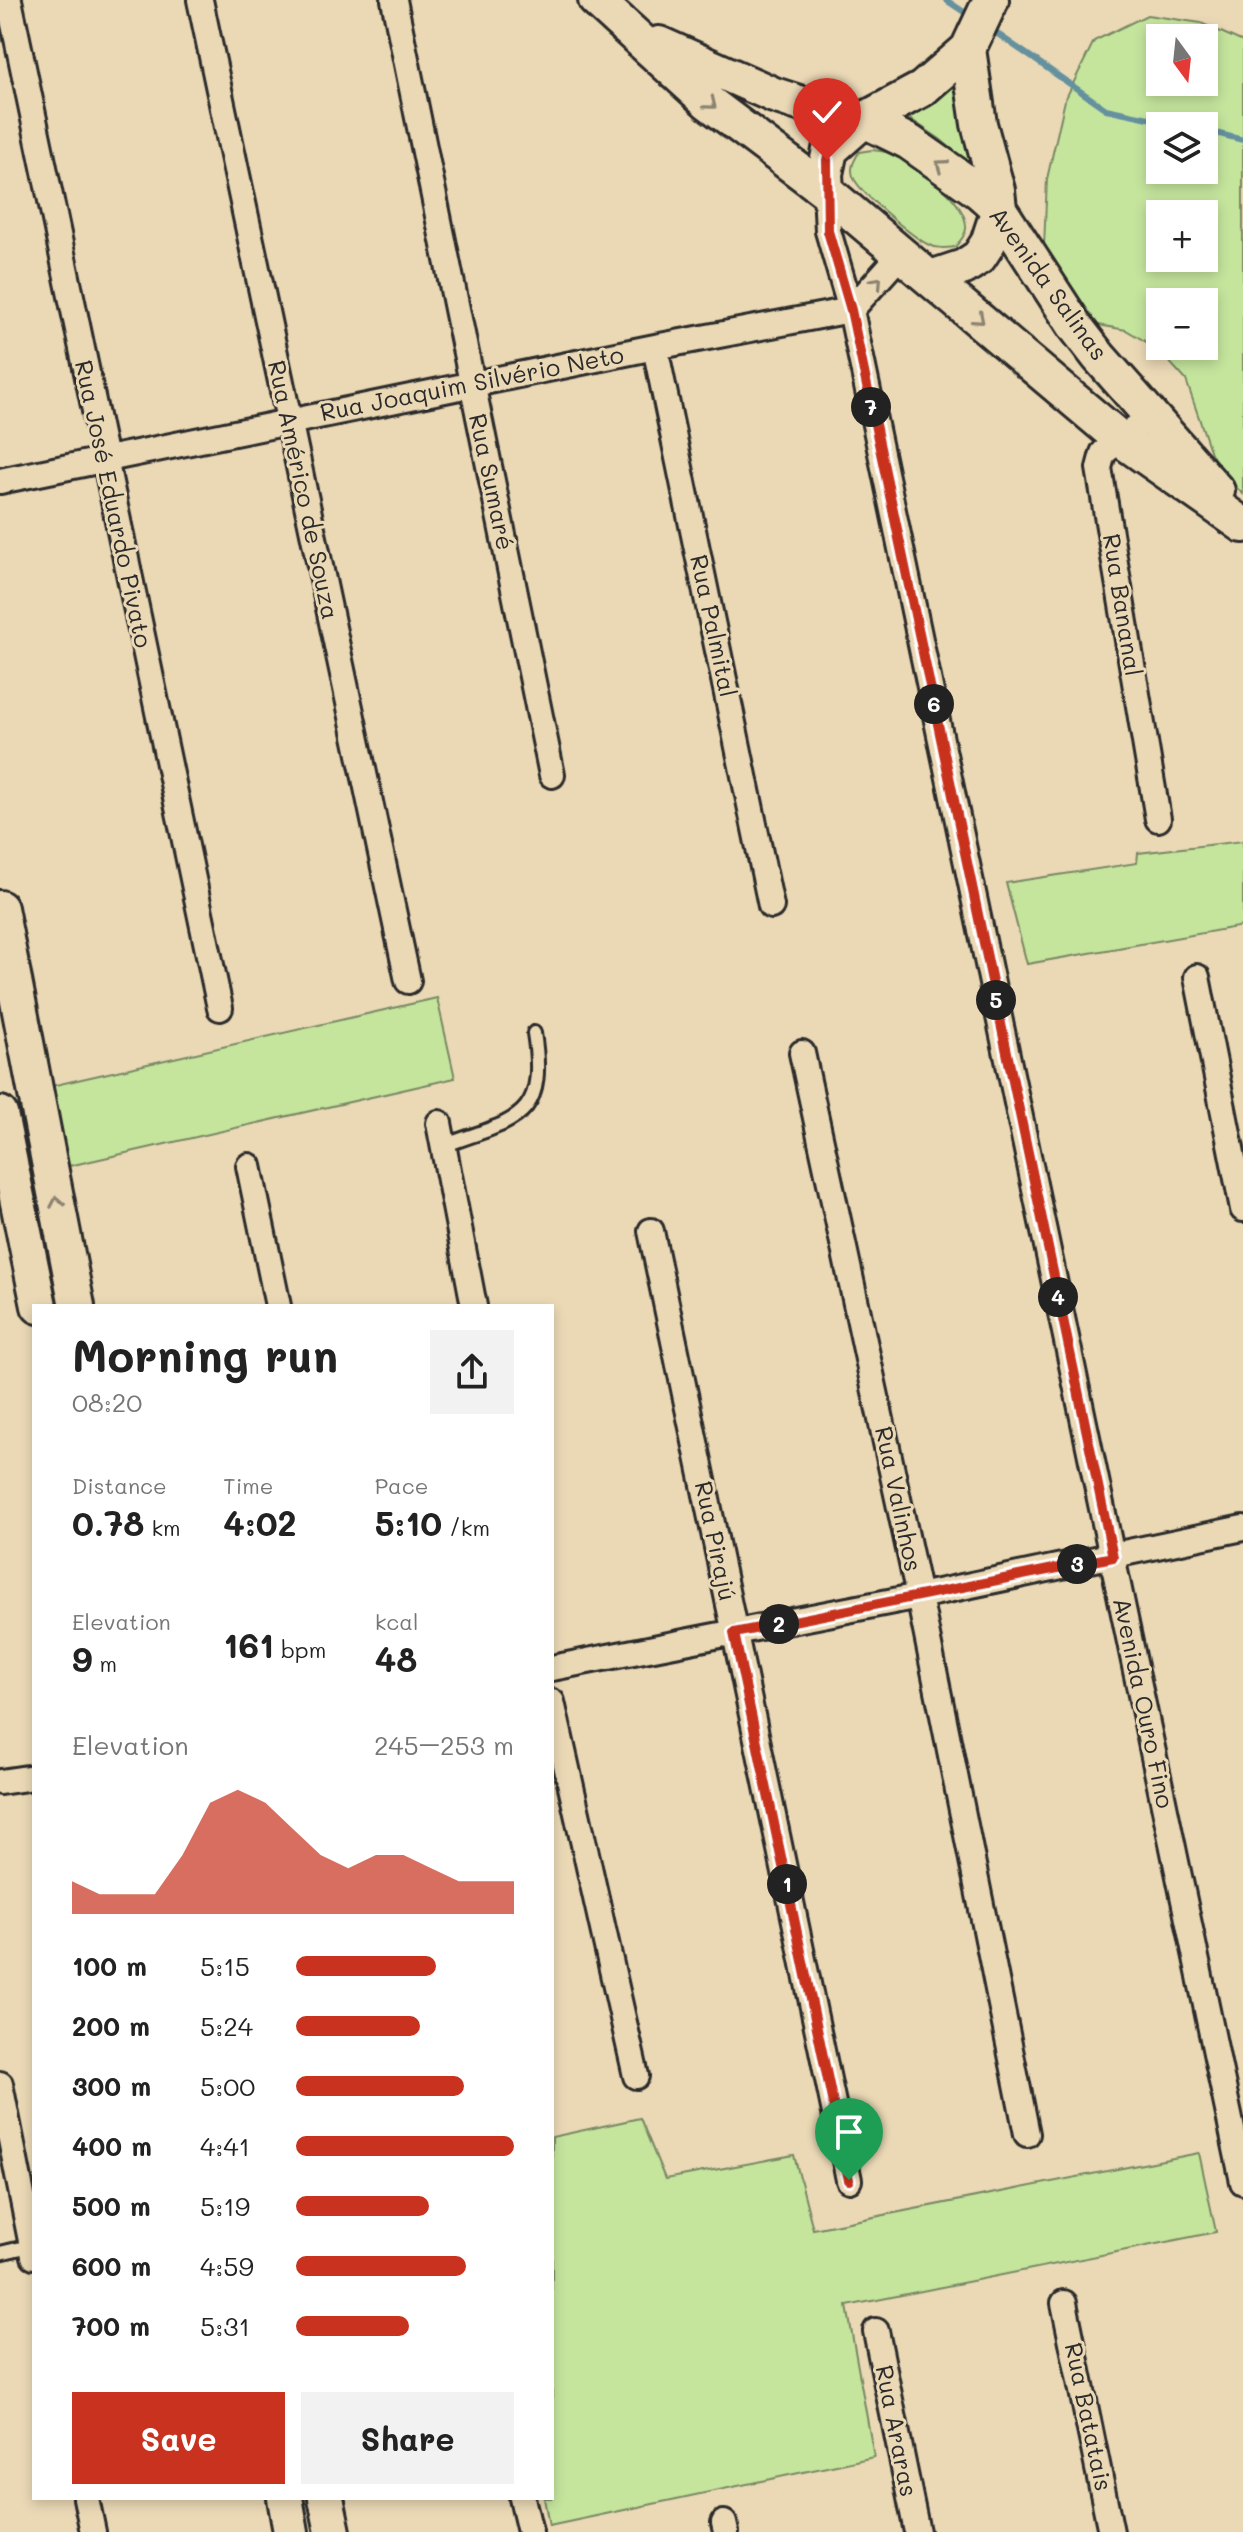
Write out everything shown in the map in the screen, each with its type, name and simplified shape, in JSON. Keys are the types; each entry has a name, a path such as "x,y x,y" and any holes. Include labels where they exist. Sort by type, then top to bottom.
{"street":[{"name":"Rua José Eduardo Pivato","path":"9,0 220,1008"},
{"name":"Rua Américo de Souza","path":"200,0 408,981"},
{"name":"Rua Sumaré","path":"394,0 552,775"},
{"name":"Avenida Salinas","path":"596,0 708,102 902,253 1119,438 1243,523"},
{"path":"826,191 825,174 830,150 864,120 922,89 971,44 991,0"},
{"name":"Avenida Salinas","path":"633,32 774,95 836,115 864,120 909,142 999,209 1075,326 1099,357 1243,523"},
{"path":"931,278 964,267 979,257 988,243 999,209 997,190 979,124 971,44"},
{"name":"Avenida Ouro Fino","path":"826,191 828,231 851,310 1243,2182"},
{"path":"851,310 902,253"},
{"name":"Rua Joaquim Silvério Neto","path":"0,481 851,310"},
{"name":"Rua Palmital","path":"655,347 771,906"},
{"name":"Rua Bananal","path":"1152,415 1103,453 1099,468 1158,819"},
{"path":"0,908 77,1304"},
{"path":"1197,977 1243,1209"},
{"name":"Rua Valinhos","path":"802,1053 919,1596 1027,2134"},
{"path":"0,1114 39,1304"},
{"path":"441,1135 474,1304"},
{"path":"249,1166 278,1304"},
{"name":"Rua Pirajú","path":"651,1231 849,2180"},
{"path":"29,1262 66,1253"},
{"path":"554,1668 1113,1557 1243,1528"},
{"path":"554,1711 636,2076"},
{"path":"0,2084 32,2244"},
{"name":"Rua Batatais","path":"1064,2303 1111,2532"},
{"name":"Rua Araras","path":"876,2331 917,2532"},
{"path":"86,2500 93,2532"},
{"path":"285,2500 291,2532"},
{"path":"326,2500 333,2532"},
{"path":"522,2500 530,2532"}],"lane":[{"path":"441,1135 513,1120 531,1101 539,1064 534,1033"},
{"path":"0,2253 32,2249"}],"green space":[{"path":"1147,15 1203,24 1146,24 1146,96 1218,96 1218,31 1243,42 1243,494 1222,474 1211,453 1186,380 1168,360 1218,360 1218,288 1146,288 1146,342 1126,330 1093,324 1060,293 1044,246 1047,179 1065,100 1094,41"},
{"path":"961,68 980,173 940,139 906,116"},
{"path":"872,150 891,153 906,160 928,175 958,205 966,229 955,247 935,247 922,241 864,192 853,176 852,167 859,152"},
{"path":"1243,841 1243,926 1027,964 1006,883 1137,863 1138,853"},
{"path":"437,998 455,1078 69,1166 51,1086"},
{"path":"640,2118 665,2179 794,2155 813,2229 1199,2153 1216,2232 847,2306 874,2457 549,2526 544,2500 554,2500 554,2137"}],"waterway":[{"path":"946,0 970,16"},
{"path":"989,28 1106,109 1146,117"},
{"path":"1218,134 1243,140"}],"route":[{"path":"827,160 828,231 851,310 1113,1557 734,1633 849,2180"}]}
